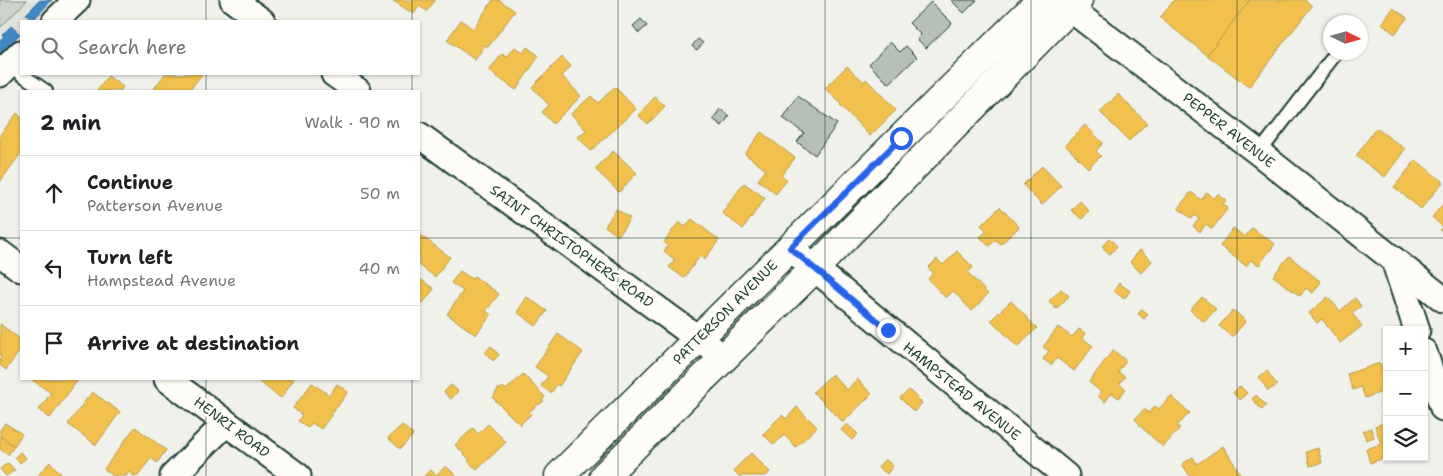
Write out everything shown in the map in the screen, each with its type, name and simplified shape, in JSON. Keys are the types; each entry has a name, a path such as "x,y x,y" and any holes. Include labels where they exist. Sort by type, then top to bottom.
{"main road":[{"name":"PATTERSON AVENUE","path":"559,476 1041,0"},
{"path":"604,476 814,269 1071,3"}],"street":[{"path":"56,20 77,0"},
{"path":"233,0 261,20"},
{"name":"PEPPER AVENUE","path":"1071,3 1443,299"},
{"path":"335,75 357,90"},
{"name":"SAINT CHRISTOPHERS ROAD","path":"420,136 725,358"},
{"name":"HAMPSTEAD AVENUE","path":"790,248 1066,476"},
{"path":"0,253 20,268"},
{"path":"1394,260 1416,326"},
{"path":"1428,364 1443,408"},
{"name":"HENRI ROAD","path":"168,380 298,476"},
{"path":"173,476 226,423"}],"lane":[{"path":"1259,153 1331,60"},
{"path":"24,75 45,90"}],"shaded area":[{"path":"0,0 61,0 40,20 20,20 20,40 0,60"},
{"path":"0,0 27,0 0,28"}],"building: Homes":[{"path":"392,0 435,0 427,11 419,6 414,14"},
{"path":"493,0 499,0 515,11 488,47 485,45 475,60 447,40 461,20 473,29"},
{"path":"1174,0 1250,0 1207,55 1160,18"},
{"path":"1250,0 1305,0 1312,6 1249,87 1207,55"},
{"path":"1393,8 1407,18 1395,34 1382,24"},
{"path":"515,47 523,53 527,47 539,56 516,90 489,71 502,54 507,57"},
{"path":"562,57 571,66 562,76 581,96 553,124 542,112 549,105 532,87"},
{"path":"847,66 864,82 866,79 896,110 870,136 825,88"},
{"path":"164,75 201,75 190,90 153,90"},
{"path":"108,76 123,87 121,90 98,90"},
{"path":"615,87 636,109 591,151 578,137 586,130 571,114 591,96 598,103"},
{"path":"1118,94 1147,123 1129,141 1100,112"},
{"path":"655,97 665,106 648,124 638,115"},
{"path":"17,113 20,116 20,154 0,182 0,135"},
{"path":"1085,125 1103,143 1096,151 1101,156 1088,168 1065,145"},
{"path":"1376,128 1405,149 1385,177 1356,156"},
{"path":"761,132 795,158 781,176 787,180 776,194 758,180 766,170 745,154"},
{"path":"613,151 637,173 619,192 595,169"},
{"path":"1416,160 1443,182 1421,209 1394,187"},
{"path":"1042,166 1061,186 1042,205 1023,185"},
{"path":"744,183 765,198 743,229 722,213"},
{"path":"1191,192 1201,200 1207,192 1214,198 1218,194 1226,200 1223,204 1228,208 1212,229 1206,224 1200,232 1193,226 1199,219 1194,215 1192,219 1178,208"},
{"path":"1080,201 1089,211 1082,219 1071,210"},
{"path":"1443,204 1443,227 1432,217"},
{"path":"1000,207 1019,227 1001,244 996,240 989,246 980,237 987,231 981,225"},
{"path":"616,209 630,218 618,236 605,226"},
{"path":"692,219 719,240 704,260 700,256 684,278 669,267 675,260 664,251 668,246 664,242 679,222 685,227"},
{"path":"1233,228 1245,237 1252,228 1275,244 1259,265 1251,260 1246,266 1220,246"},
{"path":"420,235 450,257 435,277 420,266"},
{"path":"1109,238 1117,246 1110,254 1102,247"},
{"path":"1140,250 1152,261 1141,273 1130,262"},
{"path":"957,251 973,267 968,273 988,294 972,311 953,291 946,298 928,279 933,273 928,268 937,259 943,265"},
{"path":"1289,256 1321,282 1313,293 1306,288 1300,296 1273,276"},
{"path":"460,271 472,279 474,276 499,294 486,311 491,315 476,335 447,314 463,291 451,283"},
{"path":"420,279 434,289 423,303 420,302"},
{"path":"1119,283 1130,291 1124,299 1114,291"},
{"path":"1061,289 1069,296 1056,309 1049,301"},
{"path":"527,297 547,311 536,326 517,312"},
{"path":"1202,297 1216,309 1204,322 1190,310"},
{"path":"1328,297 1340,311 1355,298 1361,306 1352,313 1362,326 1340,343 1322,319 1317,323 1309,313"},
{"path":"1011,301 1037,328 1018,347 991,320"},
{"path":"1142,309 1148,314 1144,319 1138,314"},
{"path":"1233,310 1246,321 1232,337 1219,326"},
{"path":"0,324 20,339 20,350 6,370 0,365"},
{"path":"1058,327 1072,337 1079,329 1085,333 1082,338 1093,346 1074,371 1057,358 1051,365 1043,359 1049,351 1043,347"},
{"path":"558,334 583,352 559,386 557,384 551,393 541,386 548,376 535,367"},
{"path":"491,346 499,355 493,361 485,353"},
{"path":"1113,350 1126,361 1118,372 1125,377 1119,384 1126,389 1119,398 1112,393 1105,402 1098,396 1101,392 1089,382"},
{"path":"1380,363 1383,370 1383,391 1365,398 1361,387 1353,390 1347,374"},
{"path":"1267,371 1277,385 1268,391 1259,377"},
{"path":"523,374 545,397 543,402 529,412 531,414 520,425 493,398 498,389 503,387 506,390"},
{"path":"832,374 847,390 857,379 872,394 843,422 813,392"},
{"path":"32,380 77,381 50,418 39,410 51,393"},
{"path":"256,380 293,380 281,398"},
{"path":"312,383 329,395 337,384 348,392 321,429 312,423 308,428 298,421 302,415 293,408"},
{"path":"451,385 458,391 451,399 444,392"},
{"path":"1240,386 1247,393 1240,400 1233,393"},
{"path":"909,390 922,403 914,412 900,398"},
{"path":"92,392 120,412 96,445 68,424"},
{"path":"1256,395 1266,405 1262,410 1252,399"},
{"path":"1171,396 1190,413 1177,426 1180,428 1163,447 1135,419 1144,409 1149,413 1155,406 1159,409"},
{"path":"797,407 817,427 796,447 784,435 774,445 763,434 782,415 786,419"},
{"path":"5,423 22,434 14,446 0,436 0,430"},
{"path":"1383,423 1383,458 1370,463 1366,449 1381,444 1375,426"},
{"path":"488,424 506,442 477,470 455,445 473,428 478,434"},
{"path":"847,424 858,434 852,440 841,430"},
{"path":"402,425 413,435 400,449 388,438"},
{"path":"135,427 166,450 157,463 151,458 138,476 134,476 129,472 126,476 113,476 104,469"},
{"path":"1371,428 1374,437 1366,440 1363,431"},
{"path":"0,436 14,446 8,455 0,449"},
{"path":"1223,446 1240,473 1235,476 1190,476 1182,464 1193,457 1197,464"},
{"path":"1318,448 1322,463 1310,466 1306,452"},
{"path":"20,452 26,458 20,463 15,457"},
{"path":"751,453 770,472 766,476 739,476 733,471"},
{"path":"885,459 893,466 887,474 878,467"},
{"path":"50,462 63,476 42,476 39,474"},
{"path":"8,463 15,470 6,476 0,469"},
{"path":"446,466 456,476 424,476 431,470 436,475"}],"building: Schools":[{"path":"40,0 52,0 33,20 26,14"},
{"path":"11,26 20,34 0,55 0,40 4,36 2,35"}],"building: Other":[{"path":"951,0 977,0 964,13"},
{"path":"931,2 952,23 926,48 917,39 921,35 909,23"},
{"path":"641,19 647,26 639,33 633,26"},
{"path":"698,39 703,43 697,50 692,46"},
{"path":"890,42 900,52 906,46 917,57 889,84 869,64"},
{"path":"798,96 837,124 815,155 797,142 804,133 783,118"},
{"path":"720,109 729,116 722,126 713,119"}],"route":[{"path":"888,330 790,248 901,138"}]}
